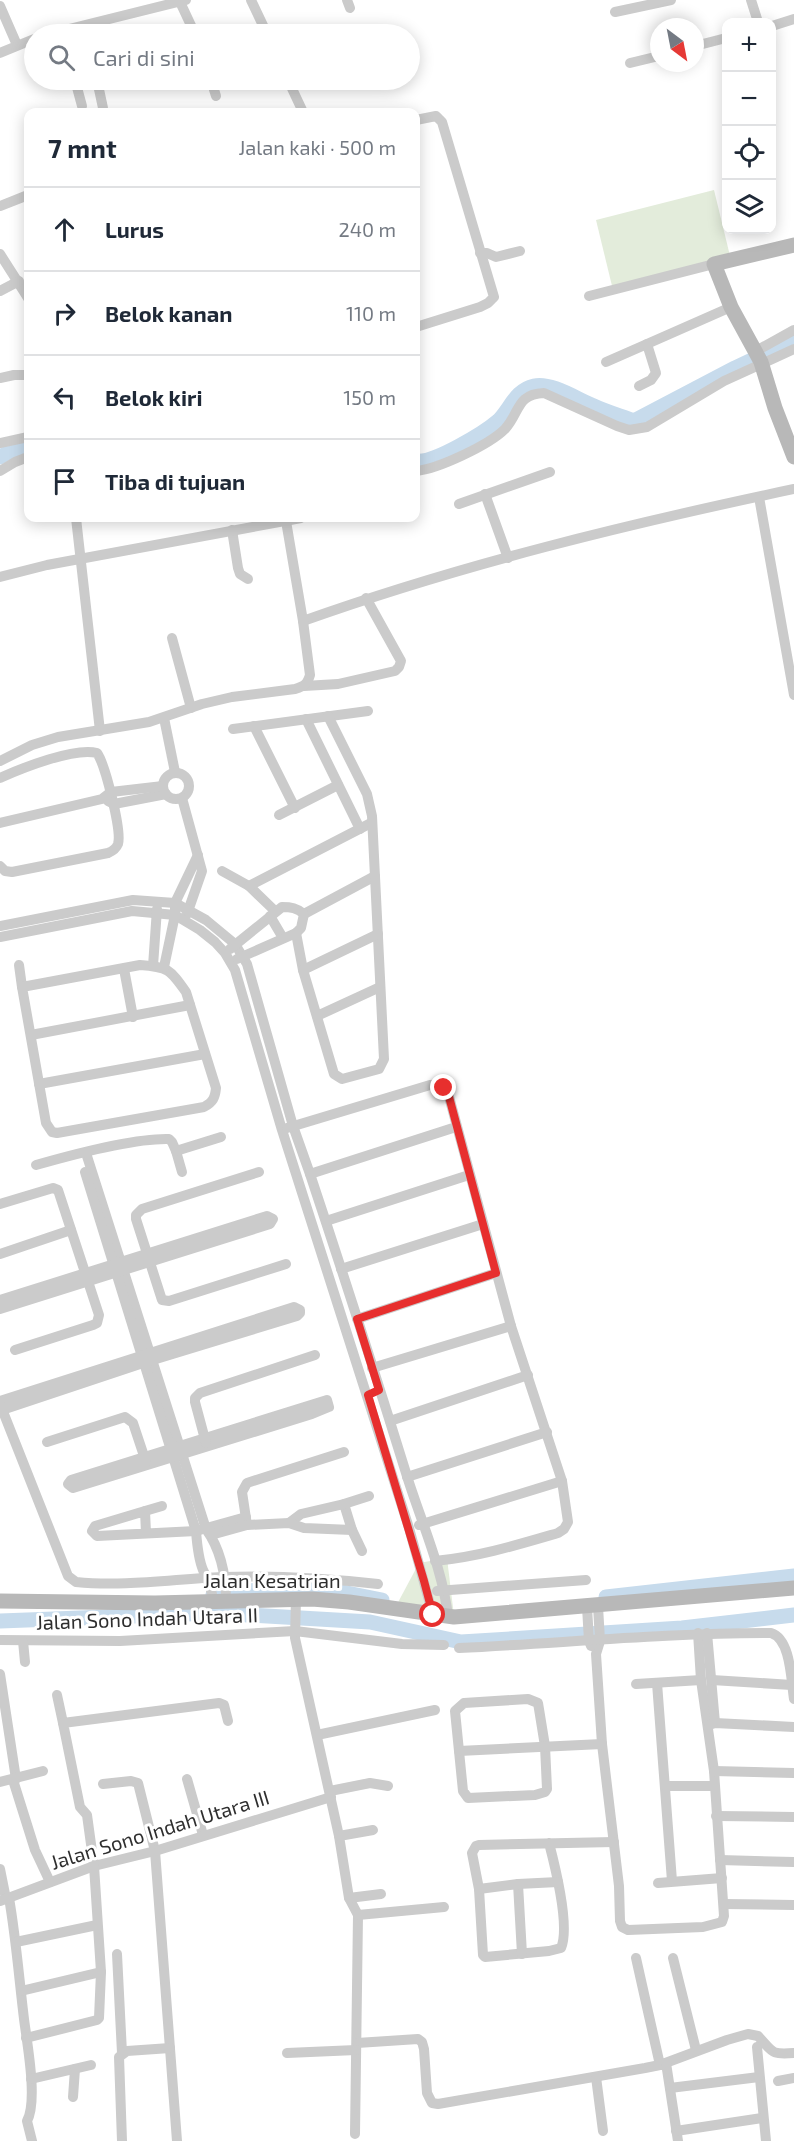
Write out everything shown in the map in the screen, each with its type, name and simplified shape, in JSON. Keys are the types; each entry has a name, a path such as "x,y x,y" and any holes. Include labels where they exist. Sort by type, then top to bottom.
{"street":[{"path":"251,0 262,24"},
{"path":"615,12 671,0"},
{"path":"751,0 757,18"},
{"path":"105,24 183,1 191,24"},
{"path":"0,6 17,45"},
{"path":"776,24 794,19"},
{"path":"704,44 722,39"},
{"path":"0,53 24,43"},
{"path":"630,63 650,58"},
{"path":"78,90 82,106"},
{"path":"100,90 104,108"},
{"path":"214,90 216,96"},
{"path":"293,90 301,108"},
{"path":"420,119 436,116 442,122 493,292 492,300 480,307 420,326"},
{"path":"0,206 24,197"},
{"path":"589,296 794,245"},
{"path":"480,253 496,257 519,251"},
{"path":"0,254 24,290"},
{"path":"714,264 730,307 759,358 794,457"},
{"path":"0,291 19,281"},
{"path":"606,362 730,307"},
{"path":"420,470 438,466 492,438 504,430 525,399 536,394 544,393 623,428 638,429 660,420 724,381 759,358 794,330"},
{"path":"639,386 651,380 656,373 647,344"},
{"path":"759,358 794,349"},
{"path":"0,378 24,375"},
{"path":"0,443 24,438"},
{"path":"0,471 24,459"},
{"path":"459,504 550,472"},
{"path":"303,621 366,598 508,558 620,528 794,489"},
{"path":"485,494 508,558"},
{"path":"759,497 794,695"},
{"path":"76,522 100,731"},
{"path":"0,577 81,558 280,522"},
{"path":"286,522 310,675 304,686"},
{"path":"232,530 238,568 240,574 248,579"},
{"path":"0,761 42,741 164,718 232,697 304,686 338,684 395,670 399,667 400,661 366,598"},
{"path":"172,638 191,708"},
{"path":"233,729 368,711"},
{"path":"296,933 303,970 332,1070 337,1078 342,1079 379,1069 384,1059 372,816 367,794 328,717"},
{"path":"164,718 175,772"},
{"path":"306,719 360,829"},
{"path":"254,726 295,808"},
{"path":"0,778 45,761 86,751 94,752 99,756 119,841 113,851 12,872 5,871 0,866"},
{"path":"0,823 109,798 164,790 176,799 182,798 190,786 188,779 183,774 175,772 169,774 165,779 164,790"},
{"path":"279,815 338,785"},
{"path":"159,966 202,870 182,798"},
{"path":"249,886 371,823"},
{"path":"175,903 198,855"},
{"path":"222,871 249,886 273,914 283,938"},
{"path":"228,958 243,955 296,933 301,928 304,914 375,876"},
{"path":"0,926 133,900 175,903"},
{"path":"156,901 159,966"},
{"path":"175,903 183,915 228,958 235,970 277,1090 333,1290 410,1534 438,1605"},
{"path":"228,958 235,944 282,908 298,909 304,914"},
{"path":"0,937 132,911 183,915 206,920 235,944 243,955 266,1029 277,1090"},
{"path":"303,970 378,934"},
{"path":"19,965 22,987 39,1084 48,1128 57,1133 204,1107 216,1096 216,1088 186,992 179,981 159,966 140,965 22,987"},
{"path":"124,969 133,1017"},
{"path":"317,1016 380,987"},
{"path":"31,1035 190,1005"},
{"path":"255,1032 266,1029"},
{"path":"39,1084 205,1054"},
{"path":"288,1128 437,1084 448,1093 496,1273 562,1481 568,1522 558,1533 501,1550 435,1561"},
{"path":"310,1174 456,1127"},
{"path":"176,1151 221,1137"},
{"path":"36,1165 164,1139 172,1142 182,1172"},
{"path":"292,1142 310,1174 407,1477 426,1528 435,1561 438,1605"},
{"path":"83,1154 176,1452 204,1532 201,1561 210,1582 221,1594"},
{"path":"259,1172 142,1209 136,1215 136,1219 162,1300 169,1301 286,1264"},
{"path":"326,1221 469,1175"},
{"path":"0,1204 56,1188 99,1315 97,1323 15,1350"},
{"path":"341,1269 483,1224"},
{"path":"0,1254 71,1230"},
{"path":"0,1309 25,1297 219,1235"},
{"path":"357,1319 496,1273"},
{"path":"333,1290 346,1286"},
{"path":"0,1300 25,1297"},
{"path":"338,1303 350,1299"},
{"path":"221,1594 210,1582 83,1582 72,1579 1,1405 230,1332 297,1316 300,1310 294,1307 230,1332"},
{"path":"372,1368 512,1326"},
{"path":"206,1442 195,1402 195,1398 200,1393 315,1355"},
{"path":"390,1421 528,1375"},
{"path":"369,1399 380,1394"},
{"path":"48,1442 125,1416 133,1423 146,1461"},
{"path":"146,1461 73,1488 68,1484 71,1480 146,1461 279,1420"},
{"path":"407,1477 547,1432"},
{"path":"246,1521 242,1492 247,1483 344,1452"},
{"path":"410,1534 562,1481"},
{"path":"289,1523 301,1514 369,1496"},
{"path":"344,1504 352,1530 362,1551"},
{"path":"162,1506 95,1526 92,1532 97,1536 204,1532 246,1521 289,1523 304,1528 352,1530"},
{"path":"145,1511 146,1533"},
{"path":"204,1532 216,1544 221,1594"},
{"path":"221,1594 287,1576 378,1584"},
{"path":"438,1605 586,1580"},
{"name":"Jalan Kesatrian","path":"0,1601 26,1603 221,1594 295,1602 593,1609 794,1588"},
{"path":"295,1602 294,1627 331,1794 349,1898 358,1915 355,2134"},
{"path":"593,1609 602,1744 619,1886 620,1922 622,1927 628,1930 713,1925 722,1922 724,1904 716,1816 712,1724 703,1633"},
{"name":"Jalan Sono Indah Utara II","path":"0,1640 120,1641 294,1627 373,1641 444,1645"},
{"path":"459,1648 594,1638 703,1633 771,1633 777,1635 785,1644 794,1699"},
{"path":"23,1641 25,1662"},
{"path":"0,1674 15,1780 32,1841 50,1882"},
{"path":"636,1684 707,1680 792,1684"},
{"path":"657,1683 672,1881"},
{"path":"26,2038 99,2018 101,1972 94,1866 87,1815 80,1807 57,1695"},
{"path":"528,1699 538,1703 545,1746 545,1792 535,1796 472,1800 465,1796 463,1791 455,1711 464,1703 528,1699"},
{"path":"63,1723 219,1703 224,1705 228,1721"},
{"path":"317,1735 435,1710"},
{"path":"712,1724 794,1727"},
{"path":"459,1751 602,1744"},
{"path":"714,1771 794,1773"},
{"path":"0,1782 43,1772"},
{"path":"187,1779 203,1835"},
{"path":"103,1784 131,1781 138,1783 155,1851 177,2141"},
{"name":"Jalan Sono Indah Utara III","path":"5,1899 94,1866 155,1851 331,1794 370,1783 388,1786"},
{"path":"666,1786 714,1786"},
{"path":"716,1816 794,1817"},
{"path":"339,1836 373,1830"},
{"path":"549,1844 558,1882 563,1932 561,1948 492,1957 483,1955 479,1889 472,1853 476,1846 614,1842"},
{"path":"720,1860 794,1862"},
{"path":"0,1869 16,1942 31,2079 31,2114 27,2121 32,2141"},
{"path":"658,1882 722,1878"},
{"path":"479,1889 558,1882"},
{"path":"518,1884 522,1954"},
{"path":"349,1898 381,1894"},
{"path":"724,1904 794,1905"},
{"path":"358,1915 444,1907"},
{"path":"16,1942 97,1925"},
{"path":"117,1954 122,2053 119,2057 118,2069 122,2141"},
{"path":"636,1958 670,2088 677,2136 762,2118"},
{"path":"674,1958 696,2050"},
{"path":"21,1991 101,1972"},
{"path":"288,2053 418,2039 422,2042 424,2049 427,2093 432,2103 438,2104 663,2064 696,2050 748,2034 758,2036 771,2052 778,2055 794,2053"},
{"path":"757,2047 766,2141"},
{"path":"122,2053 170,2048"},
{"path":"31,2079 91,2065"},
{"path":"73,2097 75,2069"},
{"path":"596,2077 603,2131"},
{"path":"670,2088 759,2077"},
{"path":"778,2081 794,2078"}],"green space":[{"path":"714,190 722,223 722,234 725,234 731,260 613,290 596,220"},
{"path":"447,1558 454,1616 395,1608 419,1563"}],"waterway":[{"path":"420,461 446,453 482,433 498,421 513,401 527,388 541,385 557,389 634,421 794,340"},
{"path":"0,457 24,446"},
{"path":"606,1597 794,1576"},
{"path":"213,1595 243,1591 322,1588 382,1600"},
{"path":"0,1621 213,1613 370,1622 461,1642 682,1628 794,1615"}],"route":[{"path":"433,1615 368,1395 379,1390 357,1319 496,1273 448,1093 444,1088"}]}
